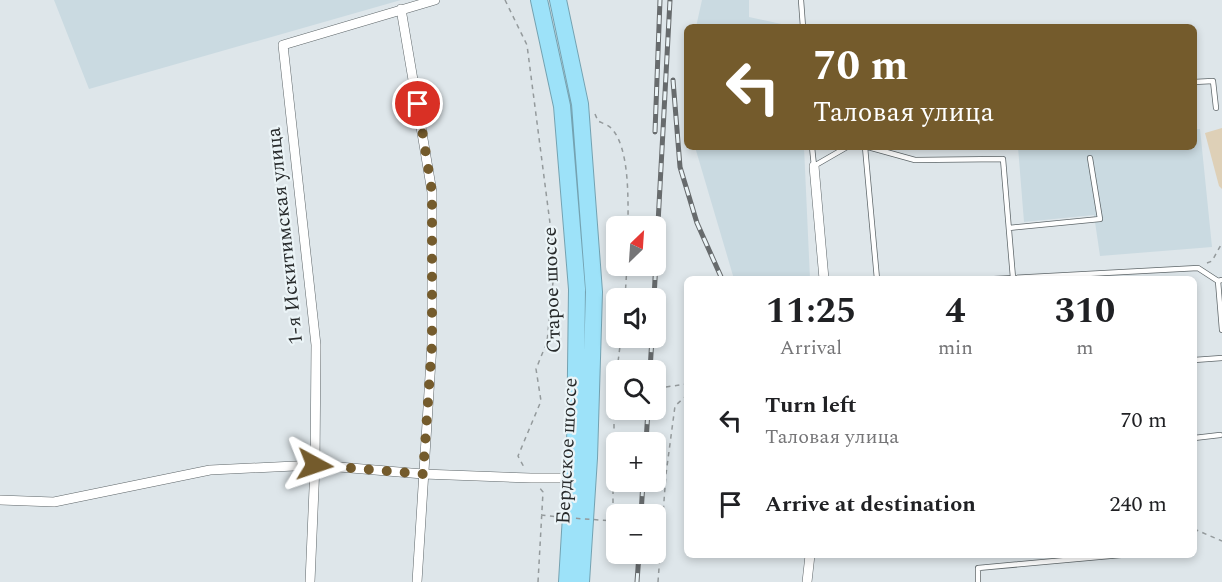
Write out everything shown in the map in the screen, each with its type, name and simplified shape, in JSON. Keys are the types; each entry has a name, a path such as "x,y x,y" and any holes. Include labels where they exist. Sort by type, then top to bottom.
{"highway":[{"name":"Старое шоссе","path":"539,0 562,106 577,289 573,478 567,582"},
{"name":"Бердское шоссе","path":"558,0 580,104 594,292 589,459 581,582"}],"street":[{"name":"1-я Искитимская улица","path":"310,582 315,465 316,345 283,45 435,0"},
{"path":"401,9 432,192 432,344 417,582"},
{"path":"814,166 824,276"},
{"path":"0,500 54,502 210,470 315,465 423,474 573,478"},
{"path":"807,582 810,558"}],"lane":[{"path":"801,0 803,24"},
{"path":"1197,82 1213,81 1215,108"},
{"path":"812,150 814,166 843,150"},
{"path":"866,150 877,276"},
{"path":"877,150 915,160 1003,159 1013,276"},
{"path":"1009,228 1100,219 1090,158"},
{"path":"1050,276 1198,268 1220,281 1222,330"},
{"path":"1197,360 1222,357"},
{"path":"1197,438 1220,435"},
{"path":"978,582 978,568 1088,558"}],"path":[{"path":"505,0 528,45 555,262 547,342 536,369 541,401 518,456 531,478 543,492 538,582"},
{"path":"593,109 598,122 610,126 621,144 628,196 628,216"},
{"path":"1198,268 1212,261 1222,243"},
{"path":"666,387 684,384"},
{"path":"658,582 666,474 675,406 684,398"},
{"path":"541,515 613,521 613,492"},
{"path":"1197,530 1222,541"}],"shaded area":[{"path":"54,0 401,0 89,89"},
{"path":"702,0 749,0 749,17 781,24 697,24"},
{"path":"1222,128 1222,189 1219,186 1205,133"},
{"path":"1197,129 1200,129 1212,247 1100,256 1094,215 1024,222 1018,150 1197,150"},
{"path":"696,150 804,150 810,276 733,276"}],"railway":[{"path":"655,132 660,0"},
{"path":"655,288 670,0"},
{"path":"673,80 680,167 697,223 721,276"},
{"path":"651,348 651,360"},
{"path":"647,420 647,432"},
{"path":"642,492 642,504"},
{"path":"637,582 638,564"}],"route":[{"path":"315,465 423,474 432,344 432,192 418,104"}]}
